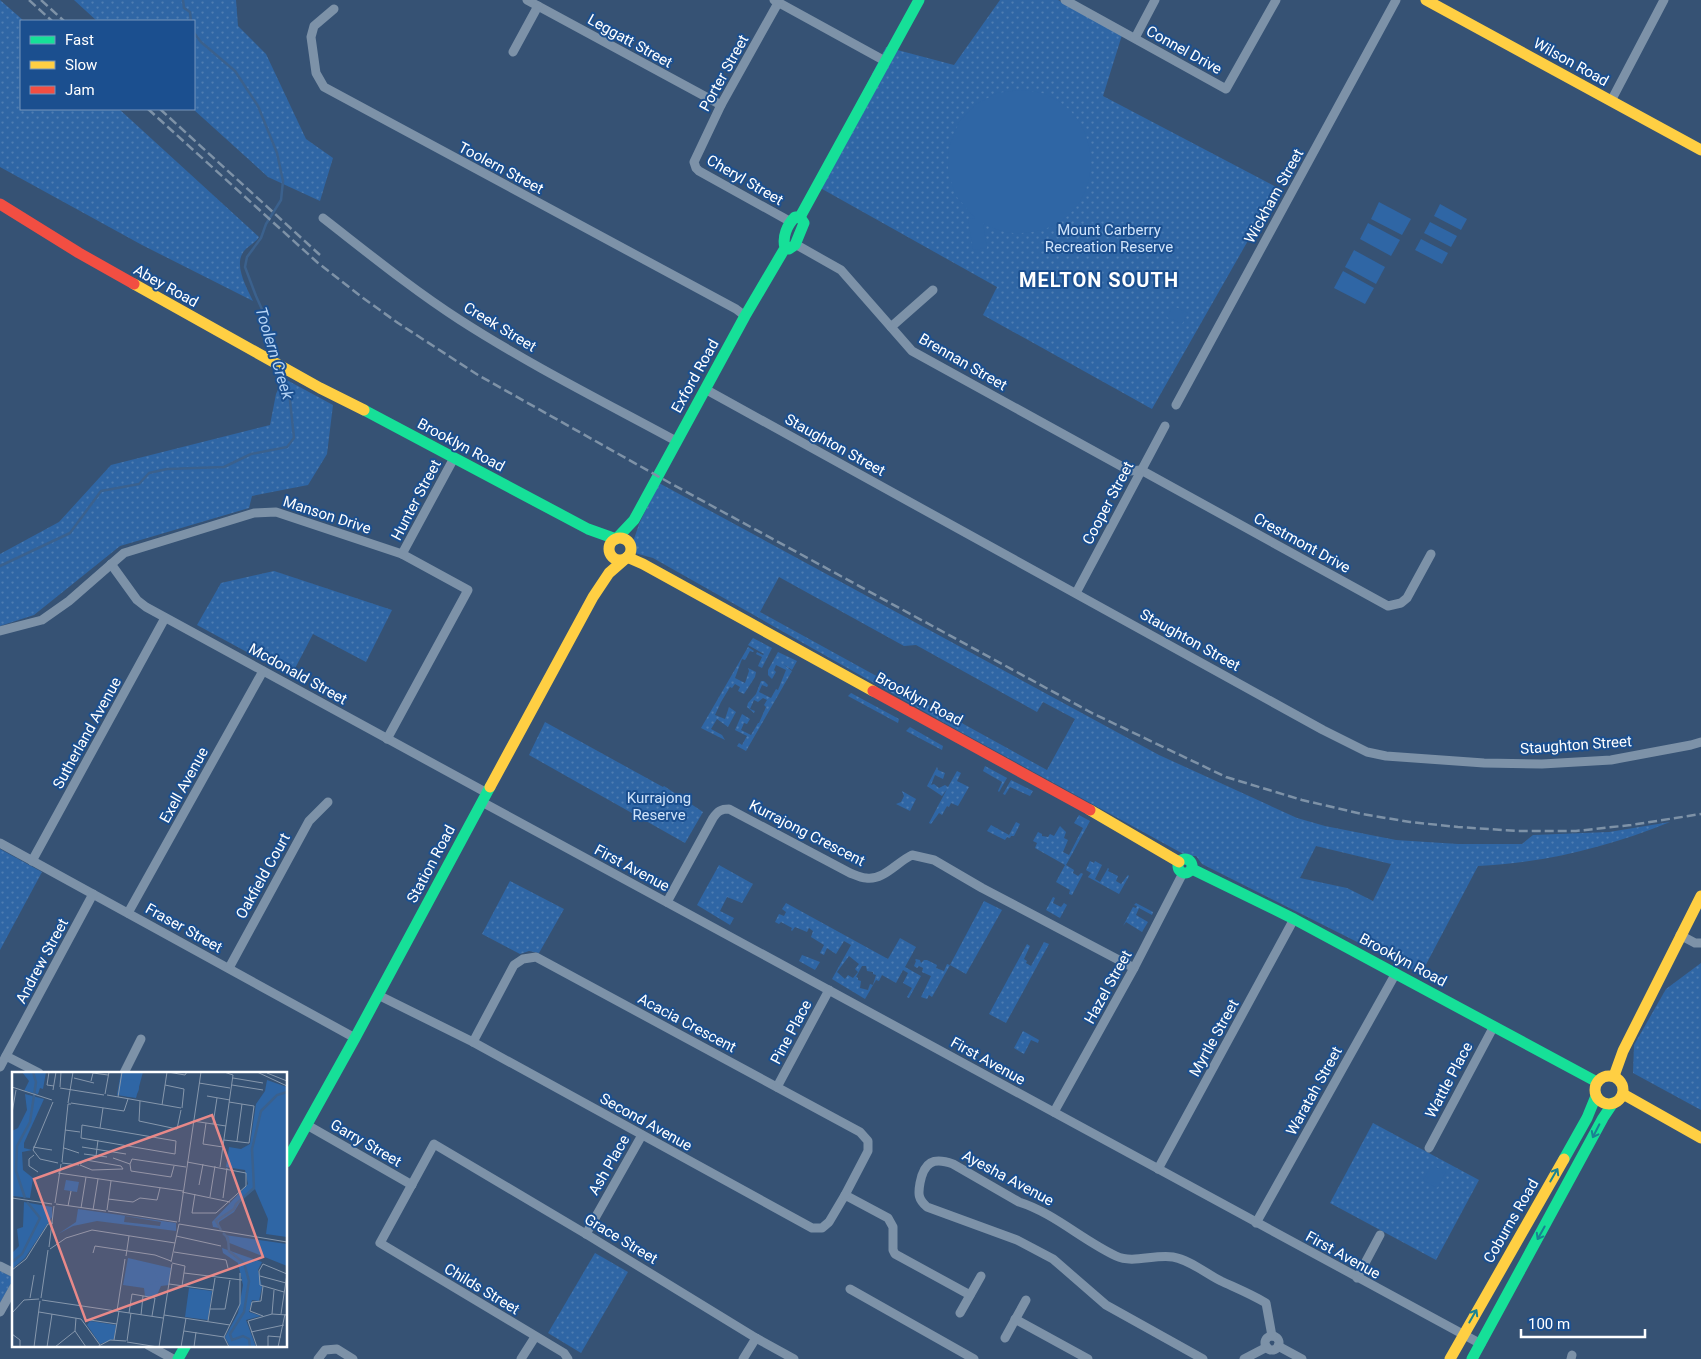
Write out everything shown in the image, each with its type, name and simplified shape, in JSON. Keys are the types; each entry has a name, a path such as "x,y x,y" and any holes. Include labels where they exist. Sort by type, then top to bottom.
{"street":[{"name":"Leggatt Street","path":"527,0 722,105"},
{"name":"Exford Road","path":"613,544 634,520 745,316 790,246 783,242 919,0"},
{"name":"Connel Drive","path":"1065,0 1226,89 1276,0"},
{"path":"1135,38 1156,0"},
{"name":"Wickham Street","path":"1176,405 1396,0"},
{"name":"Wilson Road","path":"1426,0 1701,150"},
{"path":"1611,101 1664,0"},
{"path":"776,1 885,61"},
{"name":"Porter Street","path":"695,157 776,1"},
{"path":"514,52 538,6"},
{"name":"Toolern Street","path":"334,9 314,26 311,37 316,73 324,87 736,309 745,316"},
{"name":"Cheryl Street","path":"695,157 694,164 699,171 796,219"},
{"name":"Abey Road","path":"0,204 86,258 320,388"},
{"name":"Creek Street","path":"323,218 414,288 467,324 507,349 676,441"},
{"name":"Brennan Street","path":"790,246 841,270 912,351 1130,471 1141,470"},
{"path":"891,327 934,290"},
{"name":"Brooklyn Road","path":"320,388 381,418 613,544"},
{"name":"Staughton Street","path":"705,389 1323,730 1368,752 1404,758 1484,763 1542,764 1611,760 1701,742"},
{"name":"Cooper Street","path":"1076,593 1165,426"},
{"name":"Hunter Street","path":"402,554 454,458"},
{"name":"Crestmont Drive","path":"1141,470 1388,606 1401,604 1407,598 1431,554"},
{"name":"Manson Drive","path":"0,631 42,620 69,601 124,553 254,513 276,512 402,554 468,590 387,739"},
{"name":"Exford Road","path":"628,553 634,520"},
{"path":"624,538 628,553 614,558 613,544 624,538"},
{"name":"Station Road","path":"288,1158 602,580 613,544"},
{"name":"Brooklyn Road","path":"628,553 643,564 760,631 1101,815 1185,868 1294,919 1597,1082"},
{"name":"Station Road","path":"602,580 628,553"},
{"name":"Mcdonald Street","path":"110,564 137,600 146,607 387,739 484,797"},
{"name":"Sutherland Avenue","path":"32,861 165,618"},
{"name":"Exell Avenue","path":"128,913 263,670"},
{"name":"First Avenue","path":"484,797 667,902 1481,1344"},
{"name":"Oakfield Court","path":"229,968 309,821 328,802"},
{"name":"Kurrajong Crescent","path":"667,902 717,812 729,809 850,874 867,879 884,875 900,861 912,855 934,860 982,888 1134,968"},
{"name":"Fraser Street","path":"0,843 355,1038"},
{"name":"Hazel Street","path":"1054,1112 1134,968 1185,868"},
{"name":"Andrew Street","path":"0,1066 93,894"},
{"path":"1614,1076 1623,1051 1701,896"},
{"name":"Myrtle Street","path":"1158,1169 1294,919"},
{"path":"1680,935 1695,943 1701,943"},
{"name":"Acacia Crescent","path":"473,1042 514,965 523,959 536,957 860,1132 868,1141 868,1151 845,1194"},
{"name":"Waratah Street","path":"1256,1223 1396,973"},
{"name":"Pine Place","path":"777,1087 829,990"},
{"name":"Second Avenue","path":"378,995 473,1042 812,1228 822,1228 829,1222 845,1194"},
{"name":"Wattle Place","path":"1429,1148 1494,1026"},
{"path":"124,1072 141,1039"},
{"path":"6,1056 37,1072"},
{"path":"1604,1076 1614,1076 1621,1081 1623,1094 1613,1103 1603,1103 1596,1096 1597,1082 1604,1076"},
{"path":"1623,1094 1701,1138"},
{"name":"Coburns Road","path":"1450,1359 1587,1118 1596,1096"},
{"name":"Coburns Road","path":"1472,1359 1603,1118 1613,1103"},
{"name":"Garry Street","path":"307,1125 412,1185"},
{"name":"Ash Place","path":"586,1234 642,1135"},
{"name":"Grace Street","path":"412,1185 434,1144 794,1359"},
{"name":"Ayesha Avenue","path":"1203,1359 1106,1305 1052,1259 1017,1240 927,1207 920,1201 918,1194 922,1171 936,1161 953,1164 1018,1202 1028,1205 1058,1221 1107,1251 1126,1259 1165,1256 1184,1260 1266,1303 1272,1336 1279,1340 1278,1346"},
{"name":"Childs Street","path":"412,1185 380,1243 564,1353 568,1359"},
{"path":"845,1194 888,1218 893,1227 893,1250 895,1254 970,1295"},
{"path":"1357,1278 1380,1235"},
{"path":"0,1266 12,1272"},
{"path":"960,1313 981,1276"},
{"path":"850,1289 974,1359"},
{"path":"0,1312 12,1291"},
{"path":"1005,1338 1026,1300"},
{"path":"1015,1319 1088,1359"},
{"path":"1267,1347 1267,1339 1272,1336"},
{"path":"521,1359 535,1337"},
{"path":"743,1359 756,1338"},
{"path":"150,1346 173,1359"},
{"path":"178,1359 185,1346"},
{"path":"1267,1347 1273,1350 1278,1346 1302,1359"},
{"path":"1244,1359 1267,1347"},
{"path":"318,1359 325,1350 337,1349 353,1359"}],"green space":[{"path":"0,0 23,20 20,20 20,110 120,110 259,237 244,251 240,263 242,276 253,301 142,245 0,167"},
{"path":"74,0 236,0 238,26 266,54 306,139 333,158 320,201 268,177 194,110 195,20 96,20"},
{"name":"Mount Carberry Recreation Reserve","path":"1000,0 1058,0 1122,35 1103,96 1278,188 1152,409 983,315 997,287 815,185 886,47 954,65"},
{"path":"1020,90 1042,93 1065,106 1080,124 1089,145 1090,168 1085,190 1074,210 1056,224 1031,232 1018,233 1000,231 983,223 987,248 973,250 968,219 975,218 956,196 948,172 949,147 959,122 975,105 997,93"},
{"path":"1379,202 1411,219 1402,235 1371,219"},
{"path":"1440,204 1467,219 1461,230 1434,216"},
{"path":"1430,222 1457,236 1451,247 1424,233"},
{"path":"1368,223 1400,240 1391,256 1360,239"},
{"path":"1421,239 1448,253 1442,264 1415,250"},
{"path":"1354,250 1385,267 1376,284 1345,267"},
{"path":"1343,271 1374,288 1365,304 1334,288"},
{"path":"1173,306 1188,313 1182,324 1167,317"},
{"path":"283,378 333,405 327,454 308,485 252,496 249,508 120,546 34,615 0,626 0,554 59,522 111,465 270,425 276,394"},
{"path":"659,483 1159,755 1297,818 1325,826 1396,840 1458,844 1522,844 1533,835 1609,832 1670,822 1623,839 1576,852 1528,861 1478,866 1421,974 1202,864 1196,856 1187,856 950,726 653,558 635,553 633,542 639,524","holes":["779,577 904,646 916,645 1037,712 1043,702 1075,719 1047,770 760,612","1316,846 1391,864 1373,901 1347,888 1300,878"]},
{"path":"274,571 392,610 366,662 313,634 291,676 197,625 221,583"},
{"path":"753,638 772,648 762,668 758,666 762,657 756,654 757,652 764,654 748,645"},
{"path":"748,647 754,651 750,651 745,660 742,659 735,678 745,683 749,671 748,668 756,672 755,677 744,694 738,691 740,687 735,684 732,688 730,687 715,715 725,719 729,707 736,712 728,727 717,719 711,729 722,735 725,740 701,728"},
{"path":"778,652 797,661 792,670 783,664 792,671 746,751 737,746 739,743 742,745 747,736 735,730 742,714 750,719 747,724 744,723 741,730 751,735 759,723 767,700 763,698 758,702 754,700 750,709 755,711 754,713 747,707 756,694 761,681 768,685 767,687 762,685 759,692 771,698 776,689 778,690 786,670 776,665 774,670 776,672 772,679 768,675 768,670"},
{"path":"851,693 899,719 898,723 848,696"},
{"name":"Kurrajong Reserve","path":"545,722 664,786 703,812 685,843 529,755"},
{"path":"910,727 943,746 942,750 906,731"},
{"path":"985,766 1007,778 999,792 1002,782 983,771"},
{"path":"937,767 938,770 945,773 943,779 935,775 931,785 934,784 939,788 945,785 948,787 957,771 961,773 957,781 969,787 958,806 951,803 942,815 939,813 931,824 929,823 947,789 942,796 927,786"},
{"path":"1011,780 1033,791 1030,796 1010,787 1005,795 1003,794"},
{"path":"902,791 916,799 910,811 896,804 901,802 904,796"},
{"path":"1079,815 1090,821 1066,865 1074,870 1073,873 1078,876 1081,873 1083,874 1072,895 1069,894 1070,890 1056,882 1065,865 1035,848 1037,843 1033,841 1038,832 1042,836 1048,837 1050,834 1054,836 1060,826 1066,832 1064,838 1068,840 1063,852 1069,855 1083,828 1074,823"},
{"path":"1016,822 1020,824 1014,836 1007,837 1005,840 987,831 991,825 1009,835"},
{"path":"0,849 42,872 0,950"},
{"path":"1090,861 1094,863 1095,861 1102,865 1095,879 1100,882 1108,868 1108,871 1118,876 1116,881 1121,884 1129,876 1119,894 1088,877 1091,873 1086,870"},
{"path":"719,865 753,884 742,903 727,897 720,911 734,918 730,925 697,905"},
{"path":"510,881 564,909 539,953 529,951 520,954 482,934"},
{"path":"1053,897 1055,898 1053,903 1061,907 1064,903 1067,905 1060,918 1046,910"},
{"path":"984,901 1002,910 966,974 950,965"},
{"path":"786,903 888,959 900,938 916,947 905,967 921,976 909,998 907,997 912,988 903,983 908,973 903,970 896,983 882,975 879,981 876,980 865,999 832,979 851,945 844,941 836,954 827,948 824,955 820,953 824,945 811,937 813,931 809,928 807,932 795,927 792,931 792,928 781,922 779,924 775,922 779,914 784,916 786,912 782,909","holes":["849,956 859,964 855,969 858,972 853,978 848,975 845,979 837,972","862,966 866,966 867,971 873,972 876,975 873,985 870,984 868,990 860,988 861,981 856,977"]},
{"path":"1136,903 1153,912 1152,915 1139,908 1136,915 1148,922 1142,932 1126,922 1123,926 1133,907 1136,908 1137,906 1134,905"},
{"path":"1044,942 1049,944 1006,1023 989,1014 1027,944 1030,946 1024,959 1031,966"},
{"path":"802,955 820,962 815,970 799,961"},
{"path":"915,960 920,960 921,963 927,960 937,965 936,968 944,971 947,964 950,965 932,997 929,995 927,999 921,997 931,976 922,972 923,968 914,966"},
{"path":"1701,963 1701,1110 1633,1073 1634,1045 1666,989"},
{"path":"1023,1031 1039,1040 1038,1043 1031,1040 1024,1054 1014,1048"},
{"path":"1373,1123 1479,1180 1436,1260 1330,1203"},
{"path":"1432,1165 1446,1172 1437,1188 1423,1180"},
{"path":"595,1253 628,1272 581,1353 548,1333"},
{"path":"0,1271 12,1277 12,1282 0,1303"}],"waterway":[{"name":"Toolern Creek","path":"183,0 184,8 190,12 191,20"},
{"name":"Toolern Creek","path":"195,34 201,42 235,71 258,106 277,153 283,181 281,200 266,224 261,238 247,257 245,267 269,325 279,360"},
{"name":"Toolern Creek","path":"0,566 70,533 101,491 139,484 149,473 167,469 224,467 251,454 287,447 294,438 289,391 282,373"}],"railway":[{"path":"29,0 51,20"},
{"path":"41,0 63,20"},
{"path":"149,110 318,263 398,323 478,375 670,483 1092,713 1226,777 1302,800 1362,814 1458,827 1517,831 1576,831 1701,814"},
{"path":"161,110 320,255"}],"traffic: fast":[{"path":"800,217 919,0"},
{"path":"617,538 634,520 745,316 785,248 784,240 788,227 795,217 800,217 804,223 795,245 789,249 785,248"},
{"path":"364,410 588,529 616,539"},
{"path":"288,1158 490,787"},
{"path":"1182,859 1188,859 1192,866 1188,873 1182,873 1178,869 1178,863 1182,859"},
{"path":"1192,869 1294,919 1597,1082"},
{"path":"1564,1159 1587,1118 1596,1096"},
{"path":"1472,1359 1603,1118 1613,1103"},
{"path":"178,1359 185,1346"}],"traffic: slow":[{"path":"1426,0 1701,150"},
{"path":"134,284 320,388 364,410"},
{"path":"620,538 628,541 631,549 628,557 620,560 612,557 609,549 612,541 620,538"},
{"path":"627,557 643,564 873,691"},
{"path":"490,787 593,597 609,573 625,559"},
{"path":"1090,810 1179,862"},
{"path":"1614,1076 1623,1051 1701,896"},
{"path":"1609,1076 1619,1080 1623,1090 1619,1100 1609,1104 1599,1100 1595,1090 1599,1080 1609,1076"},
{"path":"1623,1094 1701,1138"},
{"path":"1450,1359 1564,1159"}],"traffic: jam":[{"path":"0,204 79,253 134,284"},
{"path":"873,691 1090,810"}],"district":[{"name":"MELTON SOUTH","path":"1099,280"}]}
